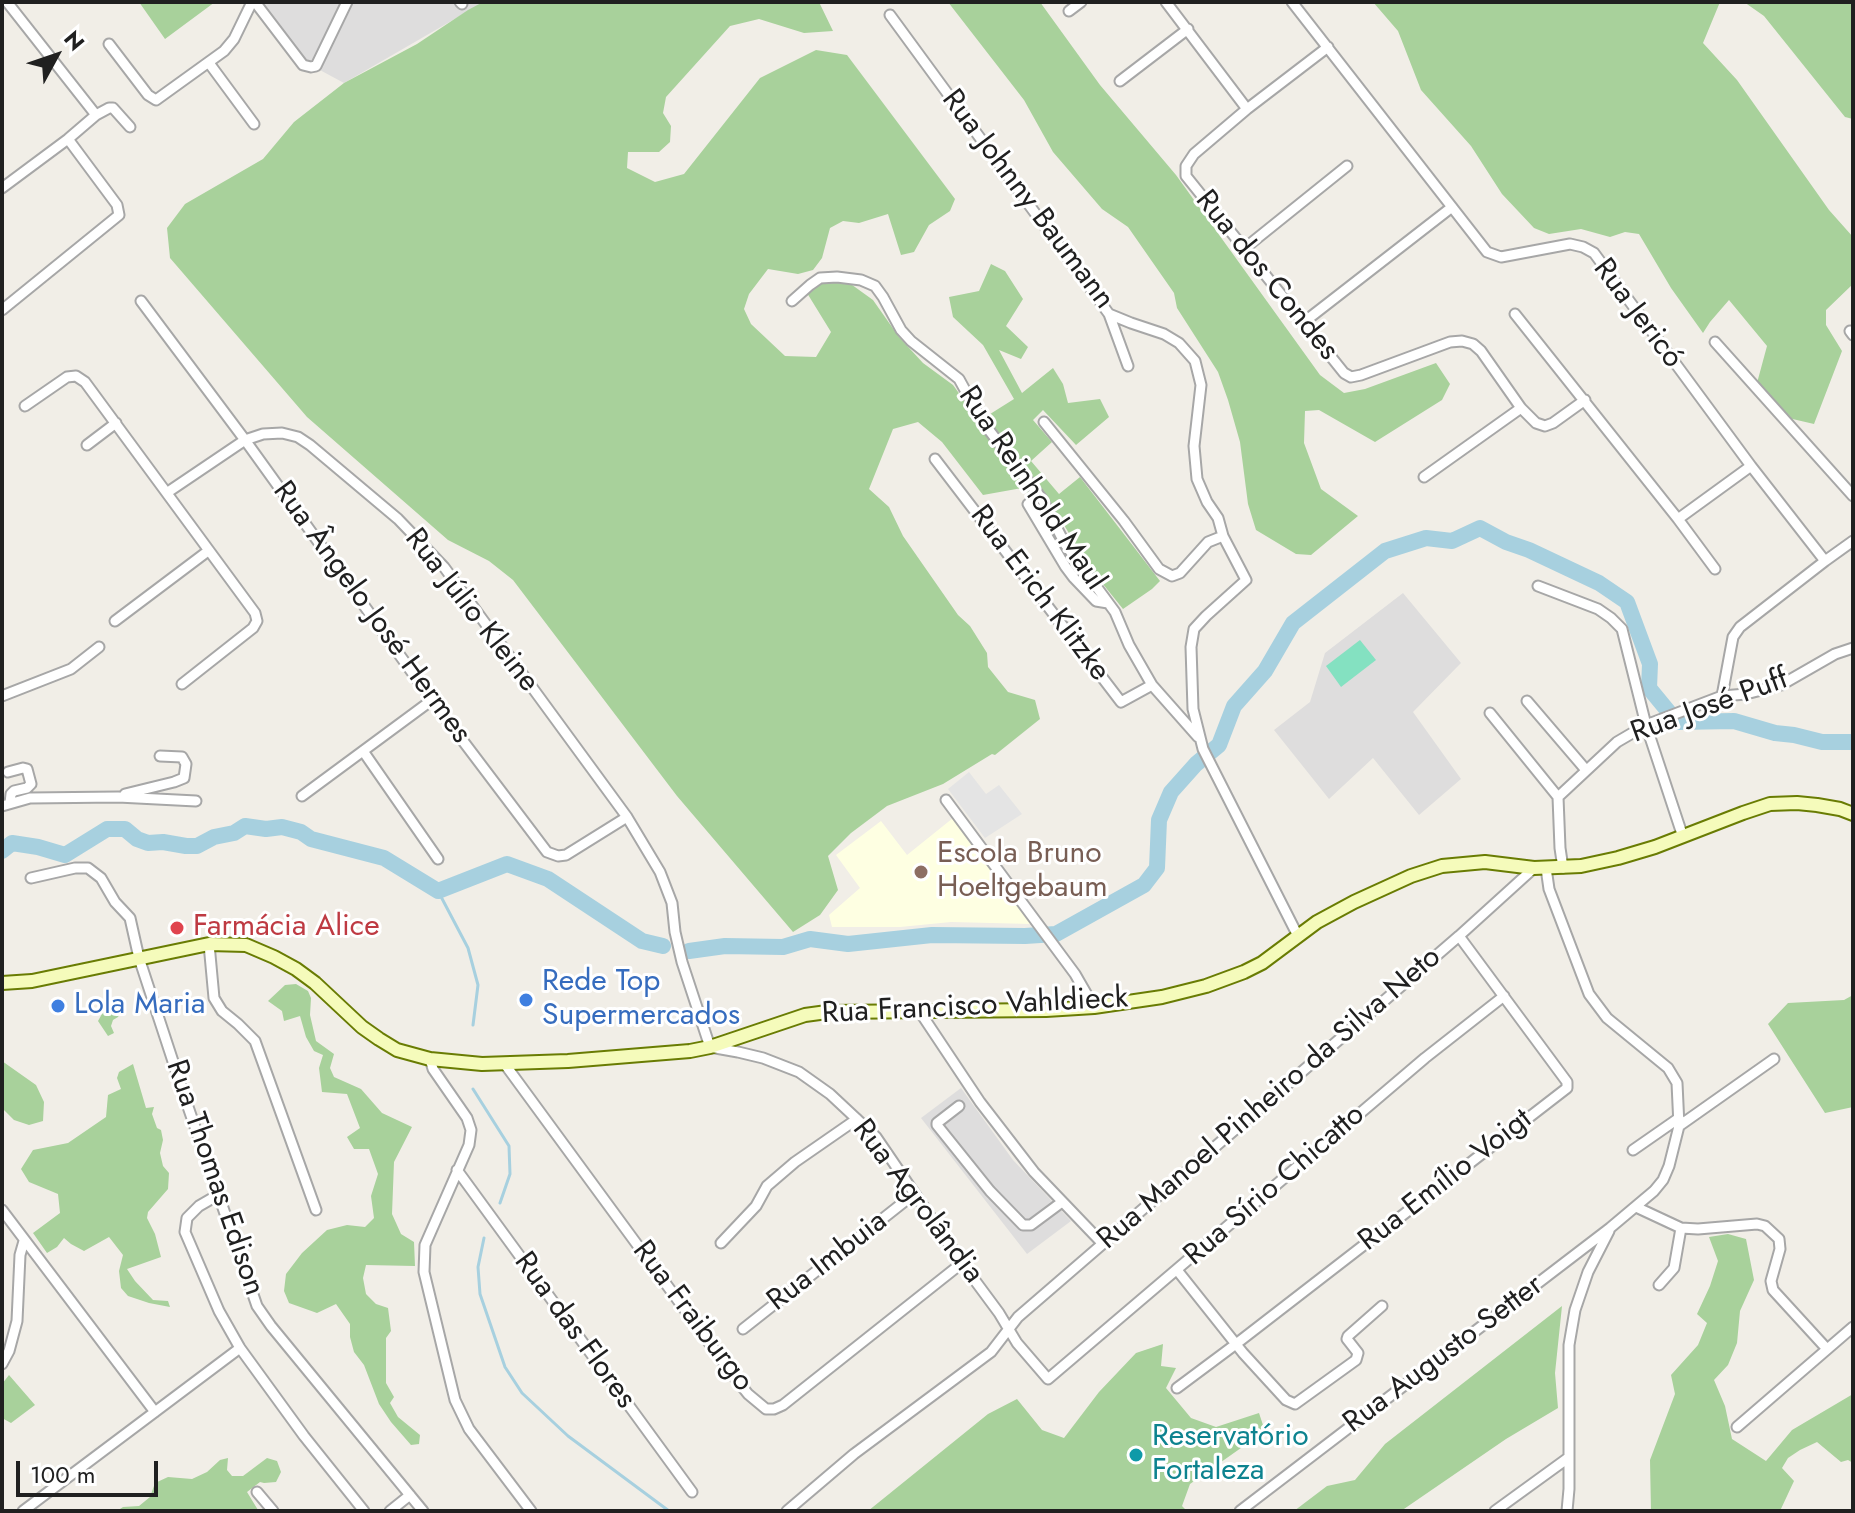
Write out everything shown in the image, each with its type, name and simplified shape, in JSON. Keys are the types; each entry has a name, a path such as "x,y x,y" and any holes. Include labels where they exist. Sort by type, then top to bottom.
{"main road":[{"name":"Rua Francisco Vahldieck","path":"2,983 32,981 209,944 246,945 274,957 315,983 379,1039 397,1050 430,1059 456,1063 504,1063 690,1051 805,1015 827,1012 1046,1010 1162,997 1226,980 1262,963 1317,922 1354,902 1411,876 1442,866 1485,862 1563,868 1618,858 1770,804 1817,805 1853,814"}],"street":[{"path":"7,2 96,115"},
{"path":"109,44 148,95 156,100 224,51 234,39 253,2 303,65 311,67 316,66 347,2"},
{"path":"1069,11 1081,2"},
{"path":"1166,2 1247,109"},
{"name":"Rua Jericó","path":"1292,2 1487,252 1501,257 1570,244 1594,253 1825,561"},
{"name":"Rua Johnny Baumann","path":"890,15 1109,314 1164,334 1179,343 1195,361 1201,385 1194,446 1197,479 1246,580 1194,629 1191,647 1193,709 1202,744"},
{"path":"1120,81 1188,29"},
{"name":"Rua dos Condes","path":"1328,47 1194,154 1186,166 1186,176 1344,373 1351,377 1361,375 1450,342 1462,341 1473,344 1481,351 1521,408"},
{"path":"209,63 254,124"},
{"path":"2,187 96,115 111,108 130,127"},
{"path":"2,310 119,215 117,205 68,139"},
{"path":"1245,248 1347,166"},
{"path":"1304,322 1452,207"},
{"name":"Rua Reinhold Maul","path":"792,301 820,278 861,280 875,286 901,330 959,379 982,421 1042,499 1065,544 1115,612 1129,645 1152,685 1202,744"},
{"name":"Rua Ângelo José Hermes","path":"141,301 432,700 547,852 566,855 627,817"},
{"path":"1109,314 1128,366"},
{"path":"1515,314 1715,569"},
{"path":"1715,342 1853,496"},
{"path":"25,406 67,377 76,376 85,382 255,613 257,621 253,628 182,684"},
{"path":"1424,477 1521,408 1536,423 1545,426 1585,400"},
{"path":"1044,422 1159,569 1172,576 1180,573 1208,542 1223,536"},
{"path":"87,445 116,423"},
{"name":"Rua Júlio Kleine","path":"168,492 245,440 282,433 298,437 310,445 398,519 444,567 627,817 660,872 672,903 682,962 710,1047"},
{"name":"Rua Erich Klitzke","path":"935,459 1121,702 1152,685"},
{"path":"1678,519 1751,466"},
{"path":"1028,504 1065,566 1096,601 1108,603"},
{"path":"1722,696 1733,637 1740,627 1853,541"},
{"path":"115,621 208,551"},
{"path":"1538,586 1598,609 1622,629 1646,725 1683,837"},
{"path":"2,696 71,669 99,647"},
{"name":"Rua José Puff","path":"1558,797 1617,742 1646,725 1722,696 1746,694 1781,685 1835,654 1853,648"},
{"path":"302,796 432,700"},
{"path":"1527,701 1586,770"},
{"path":"1490,713 1558,797 1563,868"},
{"path":"1202,744 1298,936"},
{"path":"363,751 438,859"},
{"path":"118,797 184,778 187,770 182,757 160,756"},
{"path":"6,805 11,794 31,784 27,769 8,772"},
{"path":"6,805 30,798 118,797 196,801"},
{"path":"946,800 1075,974 1094,1007"},
{"name":"Rua Thomas Edison","path":"31,878 88,868 104,882 115,902 130,918 139,958 257,1306 423,1511"},
{"path":"1540,868 1589,994 1607,1018 1668,1068 1677,1083 1679,1122"},
{"name":"Rua Manoel Pinheiro da Silva Neto","path":"787,1511 854,1454 991,1352 1018,1317 1540,868"},
{"name":"Rua Emílio Voigt","path":"1177,1388 1567,1088 1567,1082 1459,936"},
{"path":"209,944 214,998 222,1011 255,1041 316,1210"},
{"name":"Rua Sírio Chicatto","path":"1048,1379 1425,1058 1504,996"},
{"path":"920,1012 980,1102 1034,1172 1102,1243"},
{"name":"Rua Agrolândia","path":"710,1047 751,1055 799,1072 830,1094 876,1137 999,1313 1008,1331 1048,1379"},
{"path":"430,1059 433,1069 467,1118 471,1130 469,1145 425,1245 424,1272 455,1400 469,1429 531,1511"},
{"path":"1633,1150 1774,1059"},
{"name":"Rua Fraiburgo","path":"504,1063 732,1374 748,1394 766,1409 783,1405 962,1263"},
{"path":"959,1106 937,1125 990,1191 1023,1225 1031,1225 1062,1202"},
{"path":"721,1243 756,1206 767,1186 795,1162 857,1119"},
{"name":"Rua Augusto Setter","path":"1240,1511 1636,1207 1663,1180 1679,1122"},
{"name":"Rua das Flores","path":"457,1170 692,1492"},
{"name":"Rua Imbuia","path":"743,1329 914,1194"},
{"path":"218,1195 199,1206 187,1218 185,1232 219,1311 240,1348 364,1511"},
{"path":"1636,1207 1681,1228 1765,1226 1779,1239 1780,1249 1771,1286 1827,1349"},
{"path":"2,1210 155,1412"},
{"path":"1567,1511 1569,1345 1575,1310 1588,1272 1610,1228"},
{"path":"1659,1285 1674,1268 1681,1228"},
{"path":"2,1364 17,1321 20,1255 24,1241"},
{"path":"1177,1270 1236,1344 1286,1400 1295,1404 1356,1360 1358,1353 1347,1337 1382,1306"},
{"path":"1737,1427 1853,1327"},
{"path":"23,1511 240,1348"},
{"path":"1495,1511 1568,1458"},
{"path":"257,1492 273,1511"},
{"path":"390,1511 410,1495"}],"shaded area":[{"path":"259,2 484,2 344,83 305,62"},
{"path":"1403,593 1461,663 1413,712 1461,779 1419,815 1373,758 1329,799 1274,730 1310,702 1325,653"},
{"path":"969,772 986,794 999,785 1022,814 985,838 948,789"},
{"name":"Escola Bruno Hoeltgebaum","path":"953,818 1031,924 951,922 900,927 832,927 829,915 860,888 836,855 881,821 907,855"},
{"path":"961,1088 1013,1160 1071,1221 1027,1254 921,1118"}],"green space":[{"path":"139,2 215,2 165,39"},
{"path":"483,2 819,2 833,31 804,33 759,19 730,26 666,97 663,113 671,126 670,142 659,152 628,152 627,168 655,182 684,174 760,78 816,50 847,55 955,199 950,211 929,225 914,252 901,255 888,214 859,223 843,221 830,228 822,258 813,270 798,274 768,269 749,294 744,309 751,324 785,356 816,357 831,332 807,293 818,283 848,282 873,300 899,337 923,363 953,385 979,421 1014,399 983,345 953,317 949,297 979,291 991,264 1005,271 1023,299 1006,326 1028,347 1021,359 999,350 1022,393 1053,368 1063,384 1068,403 1100,399 1109,417 1076,445 1043,410 1033,420 1052,442 1031,461 1059,494 1080,477 1160,581 1123,609 1090,568 1064,525 1022,488 983,495 942,442 918,422 893,429 869,489 889,507 903,536 958,615 970,626 987,653 988,667 1008,692 1035,700 1040,719 995,755 943,784 887,806 851,833 828,856 838,890 820,915 793,932 677,796 513,580 489,561 448,540 307,417 170,258 167,228 185,204 263,159 294,122 344,83 417,44"},
{"path":"948,2 1040,2 1100,85 1176,175 1320,375 1344,393 1365,389 1436,363 1450,384 1442,400 1375,442 1319,410 1305,411 1304,443 1321,489 1358,516 1311,555 1296,554 1256,530 1248,504 1240,442 1228,400 1218,372 1177,308 1174,293 1128,227 1102,209 1053,152 1024,100"},
{"path":"1373,2 1720,2 1703,43 1737,80 1829,210 1853,237 1853,284 1826,310 1826,325 1842,351 1814,424 1784,417 1757,383 1767,346 1729,300 1703,333 1671,288 1639,234 1625,232 1610,237 1581,229 1549,234 1534,228 1502,194 1471,146 1421,90 1398,31"},
{"path":"1744,2 1853,2 1853,119 1845,117 1764,16"},
{"path":"1360,640 1376,660 1341,687 1326,666"},
{"path":"296,984 308,991 311,998 310,1015 316,1041 334,1054 330,1068 334,1077 361,1089 382,1113 412,1127 394,1162 392,1214 401,1234 414,1242 415,1266 366,1265 363,1278 366,1294 376,1304 388,1308 391,1331 386,1338 386,1383 394,1397 390,1403 398,1417 420,1435 419,1444 411,1445 379,1404 364,1365 354,1352 350,1324 336,1304 317,1313 289,1303 284,1291 286,1274 302,1253 327,1230 347,1225 365,1227 374,1218 371,1196 378,1174 369,1149 354,1149 347,1137 360,1128 347,1094 322,1092 319,1068 323,1055 314,1051 300,1016 284,1021 282,1011 268,1001 285,985"},
{"path":"1853,995 1853,1107 1825,1113 1768,1024 1788,1003 1844,1000"},
{"path":"119,1002 122,1010 113,1020 111,1026 114,1033 108,1036 98,1021 104,1006"},
{"path":"2,1061 36,1085 44,1102 43,1121 29,1125 14,1120 2,1108"},
{"path":"133,1064 146,1108 154,1107 152,1114 163,1140 160,1153 163,1166 169,1173 168,1189 148,1212 147,1218 161,1257 127,1269 153,1300 168,1301 170,1307 128,1296 121,1288 119,1271 123,1255 109,1237 84,1251 64,1238 47,1253 33,1233 60,1213 58,1194 29,1182 21,1169 33,1150 68,1143 106,1117 108,1095 121,1089 117,1078 119,1072"},
{"path":"1728,1234 1746,1239 1754,1280 1740,1311 1737,1343 1728,1365 1714,1380 1725,1406 1732,1439 1766,1461 1792,1430 1853,1394 1853,1463 1848,1460 1841,1462 1817,1442 1800,1450 1788,1458 1782,1468 1794,1481 1780,1511 1651,1511 1650,1460 1675,1394 1671,1375 1698,1345 1707,1323 1697,1314 1718,1261 1709,1237"},
{"path":"1562,1306 1555,1373 1558,1408 1506,1439 1401,1511 1294,1511 1327,1486 1355,1480 1385,1444"},
{"path":"1163,1344 1161,1366 1176,1368 1166,1388 1191,1418 1216,1427 1259,1413 1265,1431 1190,1484 1182,1506 1187,1511 868,1511 988,1414 1017,1399 1042,1430 1064,1438 1099,1392 1136,1353"},
{"path":"9,1375 35,1405 11,1423 2,1418 2,1384"},
{"path":"228,1458 227,1470 232,1476 243,1476 267,1458 277,1461 281,1472 276,1482 260,1482 247,1492 257,1511 117,1511 123,1507 139,1506 150,1497 155,1483 168,1477 192,1479"}],"waterway":[{"path":"689,951 725,946 783,947 810,939 848,944 932,935 1056,934 1144,885 1157,868 1159,820 1171,792 1196,764 1219,745 1234,706 1265,671 1293,623 1385,551 1426,538 1452,541 1480,528 1599,583 1627,602 1650,664 1649,688 1677,722 1734,721 1822,742 1853,742"},
{"path":"2,851 12,843 65,855 107,829 125,829 148,843 197,846 245,826 266,829 282,827 301,832 311,839 384,858 438,891 507,864 548,879 642,941 663,946"},
{"path":"438,891 468,948 478,985 473,1025"},
{"path":"473,1089 509,1146 510,1174 500,1203"},
{"path":"484,1238 478,1267 480,1294 505,1367 522,1393 568,1436 669,1511"}],"place":[{"name":"Escola Bruno Hoeltgebaum","path":"921,872"},
{"name":"Farmácia Alice","path":"177,928"},
{"name":"Rede Top Supermercados","path":"526,1000"},
{"name":"Lola Maria","path":"58,1006"},
{"name":"Reservatório Fortaleza","path":"1136,1455"}]}
